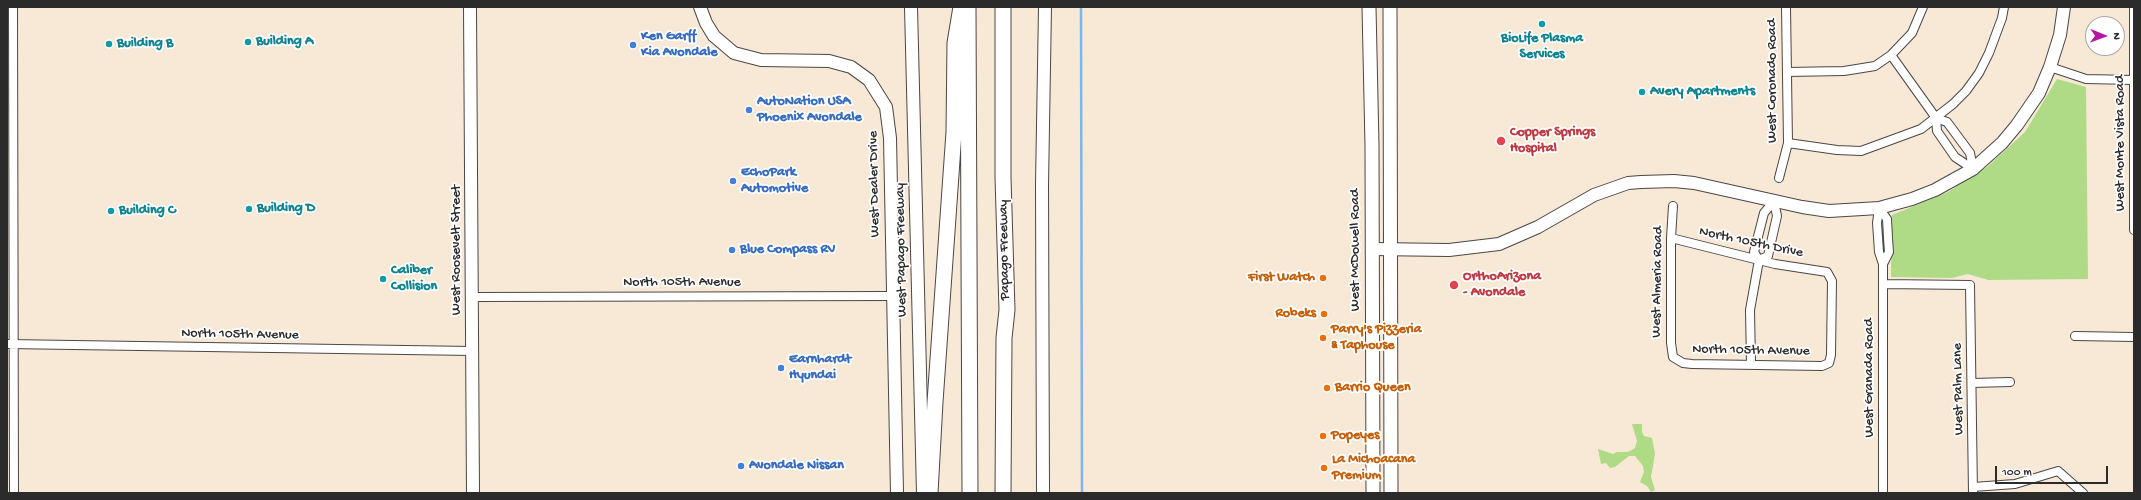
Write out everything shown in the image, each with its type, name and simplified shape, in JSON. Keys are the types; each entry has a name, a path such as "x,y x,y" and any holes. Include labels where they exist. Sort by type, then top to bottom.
{"highway":[{"path":"930,493 954,132 955,43 960,7"},
{"path":"968,7 970,493"},
{"name":"Papago Freeway","path":"1003,7 1003,169 1007,310 1004,338 1003,493"}],"main road":[{"name":"West McDowell Road","path":"1369,7 1372,146 1373,493"},
{"path":"1390,7 1391,493"}],"street":[{"path":"13,7 10,344 14,493"},
{"name":"West Roosevelt Street","path":"470,7 473,493"},
{"name":"West Dealer Drive","path":"700,7 709,30 734,54 761,60 829,61 851,67 869,80 876,88 886,107 889,124 897,493"},
{"name":"West Papago Freeway","path":"911,7 923,493"},
{"path":"1043,493 1042,208 1045,7"},
{"name":"West Coronado Road","path":"1780,178 1788,143 1786,7"},
{"path":"1787,72 1844,72 1875,66 1891,55 1912,33 1923,7"},
{"path":"1788,143 1836,150 1861,151 1921,129 1936,118 1966,91 1979,73 1989,53 2002,18 2004,7"},
{"path":"1372,249 1450,250 1499,244 1538,228 1594,195 1628,183 1674,180 1829,211 1879,208 1925,194 1973,169 2002,143 2023,117 2039,93 2050,67 2060,35 2064,7"},
{"name":"West Monte Vista Road","path":"2134,7 2134,230"},
{"path":"1891,55 1936,118 1937,130 1958,160 1973,169"},
{"path":"2050,67 2094,80 2134,80"},
{"path":"1936,118 1947,122 1959,137 1970,153 1973,169"},
{"path":"1948,146 1959,137"},
{"path":"1751,364 1750,310 1759,260 1754,252 1764,213 1774,201"},
{"path":"1759,260 1768,256 1777,216 1774,201"},
{"name":"West Almeria Road","path":"1673,206 1671,238 1671,343 1673,357"},
{"name":"West Granada Road","path":"1879,208 1877,223 1878,252 1884,264 1884,493"},
{"path":"1759,233 1773,236"},
{"name":"North 105th Drive","path":"1671,238 1759,260 1827,272 1832,281 1832,355 1829,363"},
{"name":"West Palm Lane","path":"1883,284 1970,285 1973,490"},
{"name":"North 105th Avenue","path":"472,297 893,296"},
{"path":"2075,336 2134,337"},
{"name":"North 105th Avenue","path":"10,344 472,351"},
{"name":"North 105th Avenue","path":"1673,357 1683,363 1692,364 1822,366 1829,363"},
{"path":"1972,383 2010,382"},
{"path":"1973,490 2015,484 2058,471 2083,493"}],"green space":[{"path":"2057,79 2086,87 2088,279 1988,280 1968,274 1952,278 1891,277 1892,215 1948,192 1987,167 2025,132"},
{"path":"1632,424 1642,424 1642,432 1644,436 1652,438 1655,454 1651,477 1655,490 1651,492 1647,486 1640,482 1644,472 1643,466 1635,456 1629,456 1615,467 1610,468 1606,463 1601,464 1598,449 1613,454 1617,452 1628,452 1635,448 1637,441"}],"waterway":[{"path":"1081,7 1082,493"}],"place":[{"name":"BioLife Plasma Services","path":"1542,24"},
{"name":"Building A","path":"248,42"},
{"name":"Building B","path":"109,44"},
{"name":"Ken Garff Kia Avondale","path":"633,45"},
{"name":"Avery Apartments","path":"1642,92"},
{"name":"AutoNation USA Phoenix Avondale","path":"749,110"},
{"name":"Copper Springs Hospital","path":"1501,141"},
{"name":"EchoPark Automotive","path":"733,181"},
{"name":"Building D","path":"249,209"},
{"name":"Building C","path":"111,211"},
{"name":"Blue Compass RV","path":"732,250"},
{"name":"First Watch","path":"1323,278"},
{"name":"Caliber Collision","path":"383,279"},
{"name":"OrthoArizona - Avondale","path":"1454,285"},
{"name":"Robeks","path":"1324,314"},
{"name":"Parry's Pizzeria & Taphouse","path":"1323,338"},
{"name":"Earnhardt Hyundai","path":"781,368"},
{"name":"Barrio Queen","path":"1327,388"},
{"name":"Popeyes","path":"1323,436"},
{"name":"Avondale Nissan","path":"741,466"},
{"name":"La Michoacana Premium","path":"1324,468"}]}
